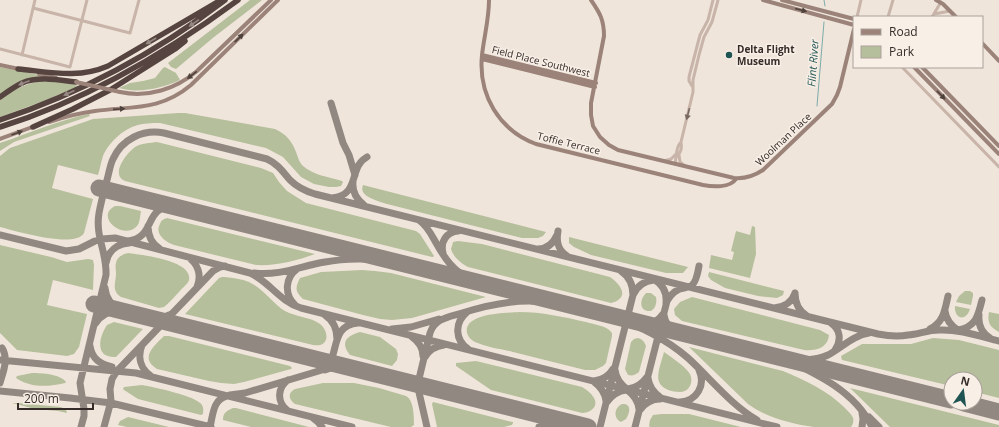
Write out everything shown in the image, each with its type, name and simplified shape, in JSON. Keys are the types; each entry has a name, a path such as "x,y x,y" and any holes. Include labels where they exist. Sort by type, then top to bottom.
{"highway":[{"path":"18,69 71,74 87,73 102,69 221,0"},
{"path":"0,120 69,94 117,70 171,38 225,0"},
{"path":"0,128 40,114 104,85 134,69 171,47 238,0"},
{"path":"33,127 110,90 175,49 202,26"},
{"path":"0,97 23,83 32,81 55,80 76,82"}],"main road":[{"path":"0,65 120,92 139,94 168,89 184,81 197,71 271,0"},
{"name":"Toffie Terrace","path":"489,0 482,57 483,80 493,108 503,122 519,136 536,144 706,186 724,186 734,182 736,179"},
{"name":"Woolman Place","path":"591,0 603,20 604,28 604,36 591,103 591,115 593,126 604,142 614,148 736,179 751,176 764,169 830,106 837,96 840,87 853,36"},
{"path":"763,0 853,25"},
{"path":"782,0 853,19"},
{"path":"936,0 942,1 955,16"},
{"path":"0,139 33,127 81,113 146,106 158,104 172,98 191,85 277,1"},
{"path":"983,44 999,61"},
{"name":"Field Place Southwest","path":"482,57 595,85"},
{"path":"915,68 999,154"},
{"path":"923,68 999,146"}],"street":[{"path":"22,55 35,0"},
{"path":"0,49 70,67 87,0"},
{"path":"33,8 130,32 139,0"},
{"path":"675,164 677,155 682,146 680,142 693,92 689,78 690,72 700,35 708,20 713,0"},
{"path":"692,87 704,37 712,22 718,0"},
{"path":"857,16 861,0"},
{"path":"888,16 892,0"},
{"path":"933,16 942,1"},
{"path":"933,16 950,11"},
{"path":"850,47 853,43"},
{"path":"903,68 999,167"},
{"path":"663,161 671,159 677,155"},
{"path":"677,155 680,162 686,167"}],"green space":[{"path":"250,0 262,0 176,69 171,67 168,63"},
{"path":"0,67 44,76 0,96"},
{"path":"165,67 176,73 180,80 158,88 126,90 119,88 130,83 155,78"},
{"path":"37,82 62,82 79,86 0,117 0,100 17,89"},
{"path":"178,113 275,129 282,133 290,141 303,166 316,174 343,182 341,186 336,187 314,184 301,177 283,157 266,148 160,123 144,124 130,128 120,134 112,142 105,151 98,175 58,165 52,188 93,199 84,233 78,238 45,238 0,227 0,156 10,148 93,119"},
{"path":"89,114 90,116 14,142 0,151 0,143 56,123"},
{"path":"157,142 261,168 273,173 287,191 306,203 416,231 420,234 434,256 432,257 125,181 120,177 119,169 126,156 132,149 146,143"},
{"path":"363,185 546,232 543,236 538,238 522,238 387,204 367,196 362,190"},
{"path":"115,206 141,211 138,225 131,230 125,231 113,226 109,221 108,216 109,211"},
{"path":"167,218 315,254 301,259 271,265 256,265 171,244 164,240 159,231 161,222"},
{"path":"752,226 755,227 756,254 750,278 709,268 711,255 732,260 734,252 731,251 736,231 750,235"},
{"path":"569,237 688,267 683,273 666,273 591,255 569,243"},
{"path":"458,241 482,244 610,277 620,287 622,291 621,297 617,301 611,303 468,267 458,260 452,252 451,249 453,242"},
{"path":"0,245 67,262 88,259 93,260 93,290 53,280 47,305 87,314 79,347 74,354 67,356 17,350 0,333"},
{"path":"128,253 154,257 175,263 188,273 189,280 164,307 159,308 121,297 115,289 116,264 119,257"},
{"path":"362,270 391,273 486,297 412,318 392,320 363,315 303,299 298,294 297,284 300,278 321,272"},
{"path":"709,272 784,291 783,295 777,298 758,296 725,288 711,280 708,276"},
{"path":"222,277 249,282 259,288 285,311 294,315 308,318 320,324 325,331 325,342 318,345 313,345 185,314 219,278"},
{"path":"965,291 970,291 973,293 971,305 956,302 959,296"},
{"path":"646,293 651,293 656,297 656,305 651,311 644,310 641,305 642,299"},
{"path":"692,297 820,330 829,335 828,339 821,348 804,350 682,321 675,315 674,309 680,302"},
{"path":"955,306 970,309 966,316 961,317 956,314"},
{"path":"519,312 561,317 607,328 612,333 612,336 606,363 595,370 585,370 484,345 474,341 467,334 468,326 472,321 479,318 487,315"},
{"path":"989,312 999,314 999,332 990,324 988,319"},
{"path":"114,322 143,329 116,357 104,354 100,346 104,330 107,325"},
{"path":"360,332 380,337 396,349 398,354 397,360 392,366 350,355 345,347 346,340"},
{"path":"164,336 290,366 292,368 234,384 209,381 157,369 149,361 149,356 153,348"},
{"path":"638,338 643,340 646,346 639,372 634,375 628,375 625,369 631,342"},
{"path":"933,338 959,340 999,350 999,398 983,394 983,371 943,371 943,384 842,360 841,356 862,344 911,344"},
{"path":"689,347 783,371 800,378 824,391 847,410 853,418 852,425 851,427 814,427 788,422 762,413 748,404"},
{"path":"664,352 682,365 690,374 690,386 683,392 671,391 662,387 659,382 659,372"},
{"path":"476,361 582,387 594,398 595,407 591,411 582,413 491,390 456,366 456,363"},
{"path":"32,373 60,377 66,382 40,386 28,384 16,378 17,376"},
{"path":"323,383 354,383 379,388 406,396 411,401 414,413 414,425 411,427 391,427 295,404 291,401 290,394 295,389"},
{"path":"142,385 174,392 192,398 202,405 203,414 201,415 138,399 123,389 124,387"},
{"path":"850,388 999,425 999,427 890,427"},
{"path":"433,402 513,423 512,425 504,427 437,427 432,404"},
{"path":"12,403 61,407 66,410 67,413 35,409"},
{"path":"622,404 629,407 629,411 626,419 621,422 616,416 616,410"},
{"path":"233,408 309,427 251,427 223,420 225,413"},
{"path":"689,414 741,427 649,426 653,415"},
{"path":"128,417 169,427 127,427 118,425 120,421"}],"waterway":[{"name":"Flint River","path":"824,0 825,6"},
{"name":"Flint River","path":"817,106 824,22"}],"taxiway":[{"path":"331,103 343,143 349,155 355,175"},
{"path":"81,427 84,409 80,383 106,275 105,259 98,222 111,164 117,152 128,141 141,134 156,132 267,159 283,171 295,185 315,194 878,334 900,336 946,330 969,333 999,341"},
{"path":"332,198 341,196 347,192 351,186 358,167 367,157"},
{"path":"353,182 355,195 364,205"},
{"path":"128,241 137,239 143,234 158,211 165,207 175,207"},
{"path":"420,221 429,230 450,264 459,273 471,280"},
{"path":"148,226 151,239 160,249"},
{"path":"443,253 442,249 445,238 451,233 458,231"},
{"path":"558,231 558,245 567,256"},
{"path":"0,235 66,251 79,249 102,239 115,238 250,273 263,281 287,301 301,308 777,427"},
{"path":"538,249 549,245 554,241 557,235"},
{"path":"106,263 109,255 114,249 129,243"},
{"path":"188,257 197,266 199,274 197,287"},
{"path":"254,273 264,274 282,272 342,260 391,260"},
{"path":"104,427 111,401 110,389 112,379 117,371 213,271 225,266"},
{"path":"635,427 667,301 676,291 693,285 699,266"},
{"path":"295,305 291,301 287,286 290,277 297,269"},
{"path":"621,271 627,276 633,295"},
{"path":"600,427 633,295 641,284 654,280"},
{"path":"655,280 664,290 666,303"},
{"path":"105,288 110,302 121,311"},
{"path":"795,293 798,306 807,316"},
{"path":"774,308 787,304 795,293"},
{"path":"930,329 941,319 945,310 948,296"},
{"path":"958,330 964,329 975,320 982,300"},
{"path":"427,427 418,383 430,333 435,324 447,317 495,304 520,301 566,304"},
{"path":"95,324 106,314 114,311 122,311"},
{"path":"945,311 949,322 959,331"},
{"path":"467,312 460,321 458,331 461,341 468,349"},
{"path":"645,324 655,321 663,314"},
{"path":"153,319 160,319 169,315"},
{"path":"325,315 331,320 337,339"},
{"path":"664,315 667,324 675,331"},
{"path":"979,315 981,328 990,338"},
{"path":"613,316 652,334 679,351 738,407 757,420"},
{"path":"392,329 411,327 439,319"},
{"path":"230,395 245,393 322,370 328,365 332,358 338,336 342,330 348,325 358,323"},
{"path":"831,323 834,325 839,335 839,342 835,350"},
{"path":"797,361 812,360 824,357 858,336 869,333"},
{"path":"412,337 420,345 423,356"},
{"path":"142,345 140,354 142,367 151,376"},
{"path":"425,357 433,349 444,345"},
{"path":"90,346 91,351 97,360 112,367"},
{"path":"0,383 5,361 2,348"},
{"path":"781,357 833,384 845,393 865,414 872,427"},
{"path":"0,360 136,373 352,427"},
{"path":"325,370 337,366 347,367"},
{"path":"594,381 600,380 610,374 613,369"},
{"path":"615,370 619,381 627,389"},
{"path":"680,402 691,399 701,386 701,376 699,370"},
{"path":"628,389 639,385 647,377"},
{"path":"648,378 652,389 660,397"},
{"path":"287,410 281,403 280,391 284,383 288,380"},
{"path":"594,382 602,390 606,401"},
{"path":"607,402 615,394 626,390"},
{"path":"627,390 635,398 639,409"},
{"path":"0,391 111,403 211,427"},
{"path":"210,427 216,404 219,400 227,396"},
{"path":"640,410 648,402 660,399"},
{"path":"862,413 862,427"},
{"path":"869,417 879,427"},
{"path":"313,418 322,427"},
{"path":"539,427 561,424 584,426"}],"runway":[{"path":"99,188 943,398"},
{"path":"94,304 588,427"},
{"path":"983,408 999,412"}],"place":[{"name":"Delta Flight Museum","path":"729,55"}]}
